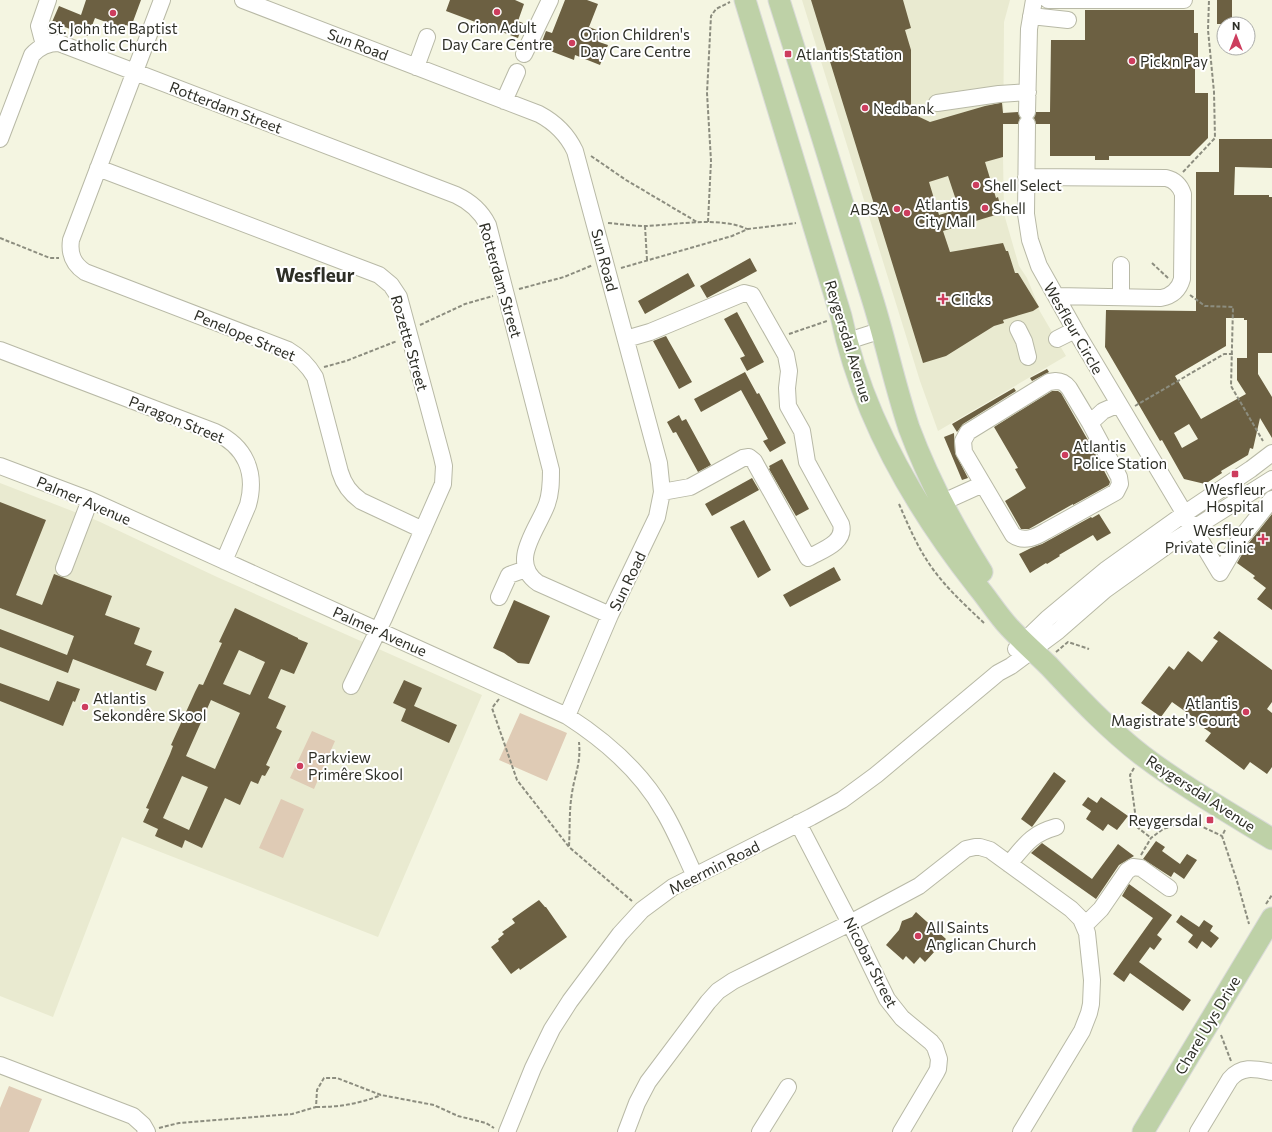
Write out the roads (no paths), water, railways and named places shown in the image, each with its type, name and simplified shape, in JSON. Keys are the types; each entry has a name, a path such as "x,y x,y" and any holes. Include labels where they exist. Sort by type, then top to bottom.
{"main road":[{"name":"Reygersdal Avenue","path":"779,0 875,306 901,400 919,453 941,503 961,539 986,579 1018,619 1034,646 1090,710 1141,755 1174,779 1272,839"},
{"name":"Reygersdal Avenue","path":"739,1 841,316 847,346 861,390 883,438 909,487 941,538 1008,626 1034,646"},
{"name":"Charel Uys Drive","path":"1143,1132 1272,918"}],"street":[{"path":"44,46 39,26 48,0"},
{"path":"98,168 162,0"},
{"name":"Sun Road","path":"243,0 548,119 562,131 572,144 578,159 659,463 662,492 657,517 610,615 567,716"},
{"path":"524,54 550,0"},
{"path":"750,0 834,268 854,339 870,385 883,438"},
{"path":"771,0 889,374 901,400"},
{"name":"Wesfleur Circle","path":"1034,0 1028,44 1026,214 1030,240 1041,271 1192,528 1220,572 1240,539 1272,499"},
{"path":"1048,0 1184,0"},
{"path":"1031,16 1068,20"},
{"path":"416,67 427,37"},
{"path":"0,139 32,56 44,46 54,43 64,44 135,72"},
{"name":"Rotterdam Street","path":"135,72 448,192 469,202 480,212 488,225 551,470 549,498 525,554 524,564 526,569"},
{"path":"504,101 517,72"},
{"path":"937,103 999,94 1028,92"},
{"name":"Penelope Street","path":"98,168 71,240 70,252 75,263 84,272 288,350 304,361 311,370 318,385 340,472 350,492 361,501 423,530"},
{"name":"Rozette Street","path":"98,168 379,275 391,285 399,297 444,466 444,475 441,488 423,530 351,686"},
{"path":"1026,177 1166,178 1179,185 1183,194 1183,275 1179,288 1176,292 1166,297 1056,296"},
{"path":"1121,265 1121,297"},
{"path":"626,339 650,332 744,292 750,293 754,297 786,355 789,371 787,388 788,406 802,431 806,462 840,524 842,533 838,540 808,558 754,461 749,457 743,458 690,487 662,492"},
{"path":"1018,329 1024,341 1028,356"},
{"path":"1057,339 1075,330"},
{"path":"854,339 876,332"},
{"name":"Paragon Street","path":"0,350 215,432 223,436 237,447 250,470 251,496 224,561"},
{"path":"1060,381 1065,383 1090,423 1120,481 1119,488 1116,492 1035,537 1023,539 1013,535 964,452 963,441 968,432 1049,382 1060,381"},
{"path":"1090,423 1103,411 1121,408"},
{"path":"1034,646 1047,619 1107,569 1184,514 1251,469 1268,447"},
{"name":"Palmer Avenue","path":"0,466 90,500 567,716 586,728 615,751 646,785 664,812 695,876"},
{"path":"1034,646 1058,631 1105,590 1192,528 1223,511 1272,479"},
{"path":"941,503 983,484"},
{"path":"64,568 90,500"},
{"path":"499,597 509,575 526,569 529,575 538,583 610,615"},
{"name":"Meermin Road","path":"501,1130 552,1029 570,1001 620,934 642,910 662,894 829,808 860,788 998,673 1011,666 1034,646"},
{"name":"Nicobar Street","path":"798,823 850,922 883,992 902,1018 931,1042 938,1053 939,1064 936,1073 901,1132"},
{"path":"1009,864 1029,840 1042,832 1056,827"},
{"path":"626,1132 637,1103 648,1082 713,996 733,980 919,886 962,851 970,847 985,848 1071,909 1077,914 1085,925 1088,941 1092,980 1089,1014 1082,1031 1021,1132"},
{"path":"1085,925 1101,909 1130,869 1136,867 1141,868 1169,888"},
{"path":"0,1065 133,1116 143,1125 147,1132"},
{"path":"1198,1132 1230,1079 1236,1073 1250,1068 1272,1072"},
{"path":"760,1132 788,1086"}],"place":[{"name":"Orion Adult Day Care Centre","path":"497,12"},
{"name":"St. John the Baptist Catholic Church","path":"113,13"},
{"name":"Orion Children's Day Care Centre","path":"572,43"},
{"name":"Atlantis Station","path":"788,54"},
{"name":"Pick n Pay","path":"1132,61"},
{"name":"Nedbank","path":"865,108"},
{"name":"Shell Select","path":"976,185"},
{"name":"Shell","path":"985,208"},
{"name":"ABSA","path":"897,209"},
{"name":"Atlantis City Mall","path":"907,213"},
{"name":"Clicks","path":"943,299"},
{"name":"Atlantis Police Station","path":"1065,455"},
{"name":"Wesfleur Hospital","path":"1235,474"},
{"name":"Wesfleur Private Clinic","path":"1263,539"},
{"name":"Atlantis Sekondêre Skool","path":"85,707"},
{"name":"Atlantis Magistrate's Court","path":"1246,712"},
{"name":"Parkview Primêre Skool","path":"300,766"},
{"name":"Reygersdal","path":"1210,820"},
{"name":"All Saints Anglican Church","path":"918,936"}],"district":[{"name":"Wesfleur","path":"315,274"}]}
